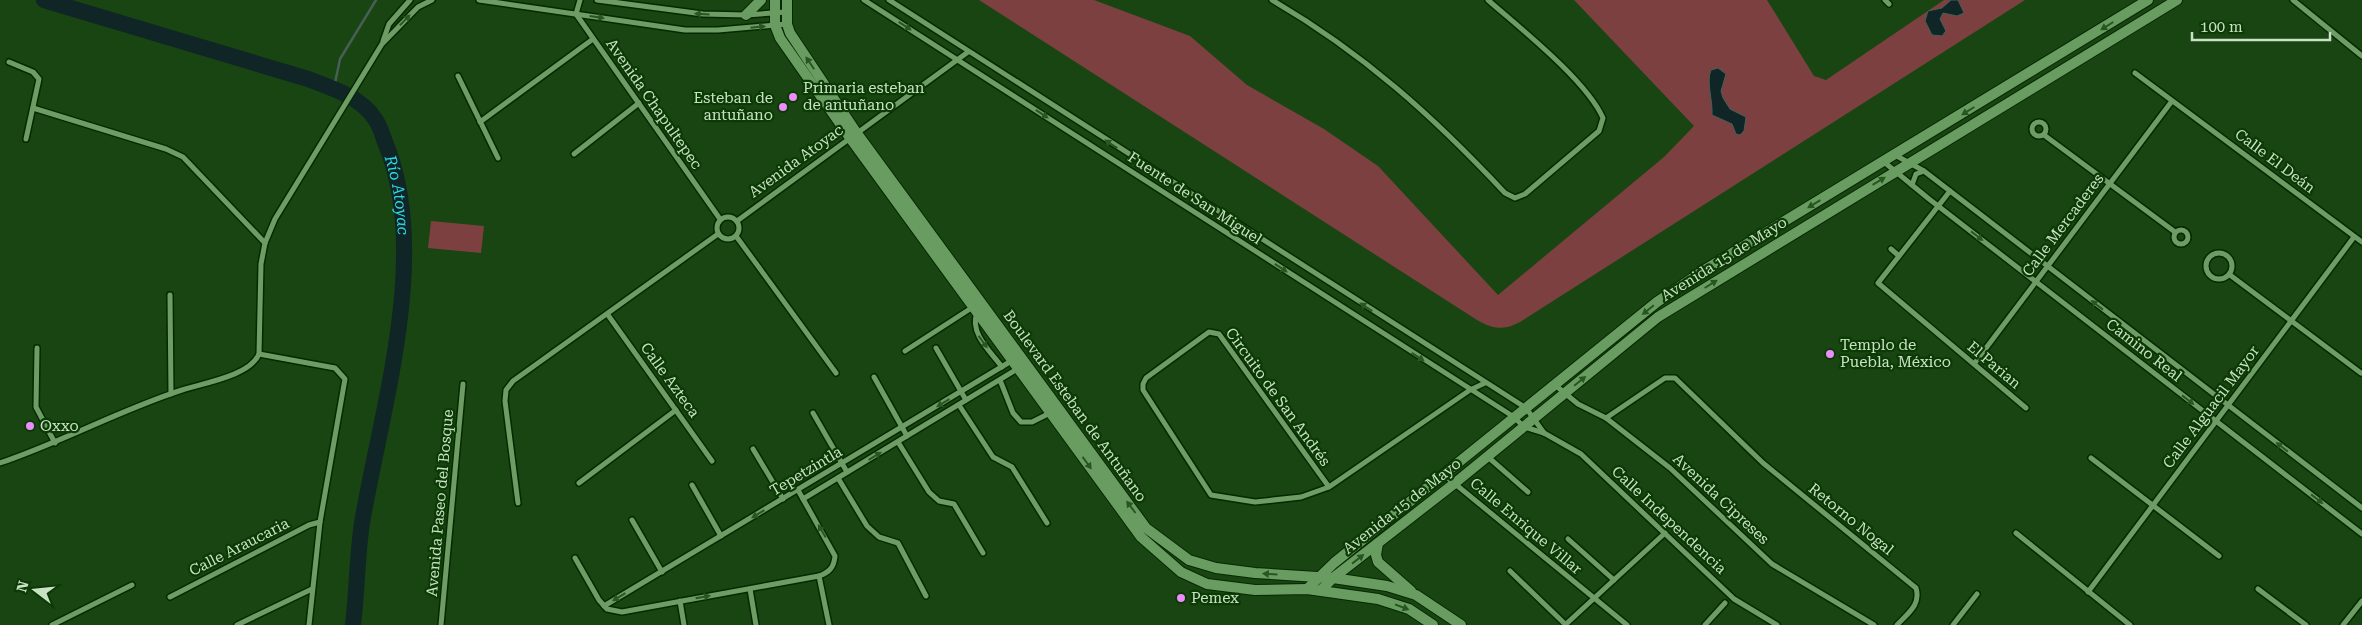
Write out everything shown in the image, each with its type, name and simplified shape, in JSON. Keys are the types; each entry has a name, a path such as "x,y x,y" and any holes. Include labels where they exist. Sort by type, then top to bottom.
{"main road":[{"path":"746,14 761,0"},
{"path":"775,0 775,25"},
{"path":"787,0 787,24"},
{"name":"Avenida 15 de Mayo","path":"1307,589 1443,474 1657,302 1698,274 2148,0"},
{"name":"Avenida 15 de Mayo","path":"1321,590 1333,578 1455,484 1658,317 2177,0"},
{"name":"Boulevard Esteban de Antuñano","path":"787,24 790,33 853,135 975,310 1019,362 1050,412 1141,537 1181,572 1207,584 1254,590 1321,590 1378,599 1409,609 1433,625"},
{"name":"Boulevard Esteban de Antuñano","path":"775,25 780,38 1019,362 1146,528 1189,560 1216,568 1255,573 1333,578 1387,586 1416,595 1461,625"},
{"path":"1948,123 1954,135"},
{"path":"1854,180 1861,192"},
{"path":"1378,543 1376,555 1378,562 1416,595"}],"street":[{"path":"382,44 389,24 410,0"},
{"path":"0,463 55,443 171,394 250,367 259,354 259,291 264,243 275,220 361,75 382,44 418,7 432,0"},
{"path":"479,0 685,30 718,30 787,24"},
{"path":"576,14 580,0"},
{"path":"597,0 703,14 786,12"},
{"name":"Fuente de San Miguel","path":"864,0 1514,417"},
{"name":"Fuente de San Miguel","path":"888,0 1526,408"},
{"path":"1272,0 1337,41 1396,86 1454,138 1505,192 1515,198 1525,194 1599,131 1603,118 1596,103 1552,58 1488,0"},
{"path":"2294,0 2362,56"},
{"name":"Avenida Chapultepec","path":"576,14 720,219"},
{"path":"480,122 593,39"},
{"name":"Avenida Atoyac","path":"737,220 968,52"},
{"path":"9,62 34,72 39,79 26,139"},
{"name":"Calle El Deán","path":"2135,73 2362,242"},
{"path":"458,76 498,158"},
{"name":"Calle Mercaderes","path":"1974,364 2172,101"},
{"path":"574,154 639,104"},
{"path":"34,108 183,157 264,243"},
{"path":"2044,135 2175,232"},
{"name":"Camino Real","path":"1895,155 1924,171 2362,508"},
{"name":"Camino Real","path":"1884,162 1938,206 2362,534"},
{"path":"1912,185 1916,174 1924,171"},
{"path":"1891,249 1899,256 1950,191"},
{"path":"726,216 737,220 739,228 736,236 730,239 723,238 718,234 717,229 720,219 726,216"},
{"path":"518,503 505,401 506,390 513,381 608,315 718,234"},
{"path":"736,236 836,373"},
{"name":"Calle Alguacil Mayor","path":"2088,592 2354,236"},
{"path":"2221,252 2229,257 2233,266 2230,274 2222,279 2213,278 2207,271 2207,261 2212,254 2221,252"},
{"name":"El Parian","path":"1899,256 1878,283 2026,408"},
{"path":"2230,274 2361,373"},
{"path":"170,295 171,394"},
{"path":"905,350 975,310"},
{"path":"975,310 974,320 978,336 1002,367"},
{"name":"Calle Azteca","path":"608,315 712,461"},
{"name":"Circuito de San Andrés","path":"1329,487 1219,334 1209,332 1146,378 1142,390 1212,494 1255,502 1301,497 1329,487 1470,390 1485,382"},
{"path":"37,348 36,407 55,443"},
{"path":"936,348 966,400"},
{"path":"259,354 335,368 345,379 320,522 309,625"},
{"name":"Tepetzintla","path":"604,606 1002,367 1019,362"},
{"name":"Tepetzintla","path":"803,499 1000,380 1019,362"},
{"path":"874,377 907,436"},
{"name":"Retorno Nogal","path":"1606,418 1665,378 1675,378 1763,463 1916,588 1918,597 1916,604 1897,625"},
{"path":"1000,380 1013,413 1020,422 1032,422 1050,412"},
{"name":"Avenida Paseo del Bosque","path":"441,625 462,384"},
{"name":"Avenida Cipreses","path":"1554,385 1564,394 1606,418 1670,468 1772,564 1874,625"},
{"path":"959,405 993,457 1012,467 1047,523"},
{"name":"Calle Independencia","path":"1526,408 1544,433"},
{"path":"578,483 676,410"},
{"path":"813,413 847,472"},
{"name":"Calle Independencia","path":"1514,417 1524,427 1544,433 1581,454 1734,599 1776,625"},
{"path":"898,442 930,492 939,501 954,504 983,552"},
{"path":"753,449 783,499"},
{"path":"1488,457 1528,492"},
{"path":"2091,458 2219,556"},
{"name":"Calle Enrique Villar","path":"1443,474 1627,625"},
{"path":"838,478 867,526 879,537 898,543 926,596"},
{"path":"692,485 721,536"},
{"path":"575,558 604,606 607,609 622,612 819,576 828,573 834,565 835,556 798,490"},
{"path":"632,520 662,572"},
{"name":"Calle Araucaria","path":"170,597 309,525 320,522"},
{"path":"2016,533 2130,625"},
{"path":"1510,571 1565,625 1665,534"},
{"path":"1568,538 1614,580"},
{"path":"819,576 829,625"},
{"path":"52,625 132,585"},
{"path":"2258,588 2306,625"},
{"path":"238,625 312,589"},
{"path":"750,589 756,625"},
{"path":"1953,625 1977,594"},
{"path":"680,601 684,625"},
{"path":"2343,625 2362,601"},
{"path":"1705,625 1725,604"}],"shaded area":[{"path":"979,0 1094,0 1190,36 1247,85 1324,129 1378,166 1498,295 1664,157 1694,126 1574,0 1767,0 1814,76 1826,80 1944,0 2025,0 1520,322 1508,327 1498,328 1477,320"},
{"path":"431,221 484,226 481,253 428,248"}],"water":[{"path":"1951,0 1958,0 1964,13 1957,16 1943,13 1940,19 1946,31 1942,36 1932,35 1925,21 1928,11 1942,8"},
{"path":"1718,68 1726,74 1721,91 1723,98 1730,109 1746,117 1744,131 1740,135 1736,134 1732,124 1712,115 1709,86 1710,75 1711,70"}],"waterway":[{"name":"Río Atoyac","path":"44,0 317,82 354,99 369,111 379,125 399,190 404,237 403,285 390,384 362,523 353,625"},
{"path":"334,88 340,59 376,0"}],"place":[{"name":"Primaria esteban de antuñano","path":"793,97"},
{"name":"Esteban de antuñano","path":"783,107"},
{"name":"Templo de Puebla, México","path":"1830,354"},
{"name":"Oxxo","path":"30,426"},
{"name":"Pemex","path":"1181,598"}]}
